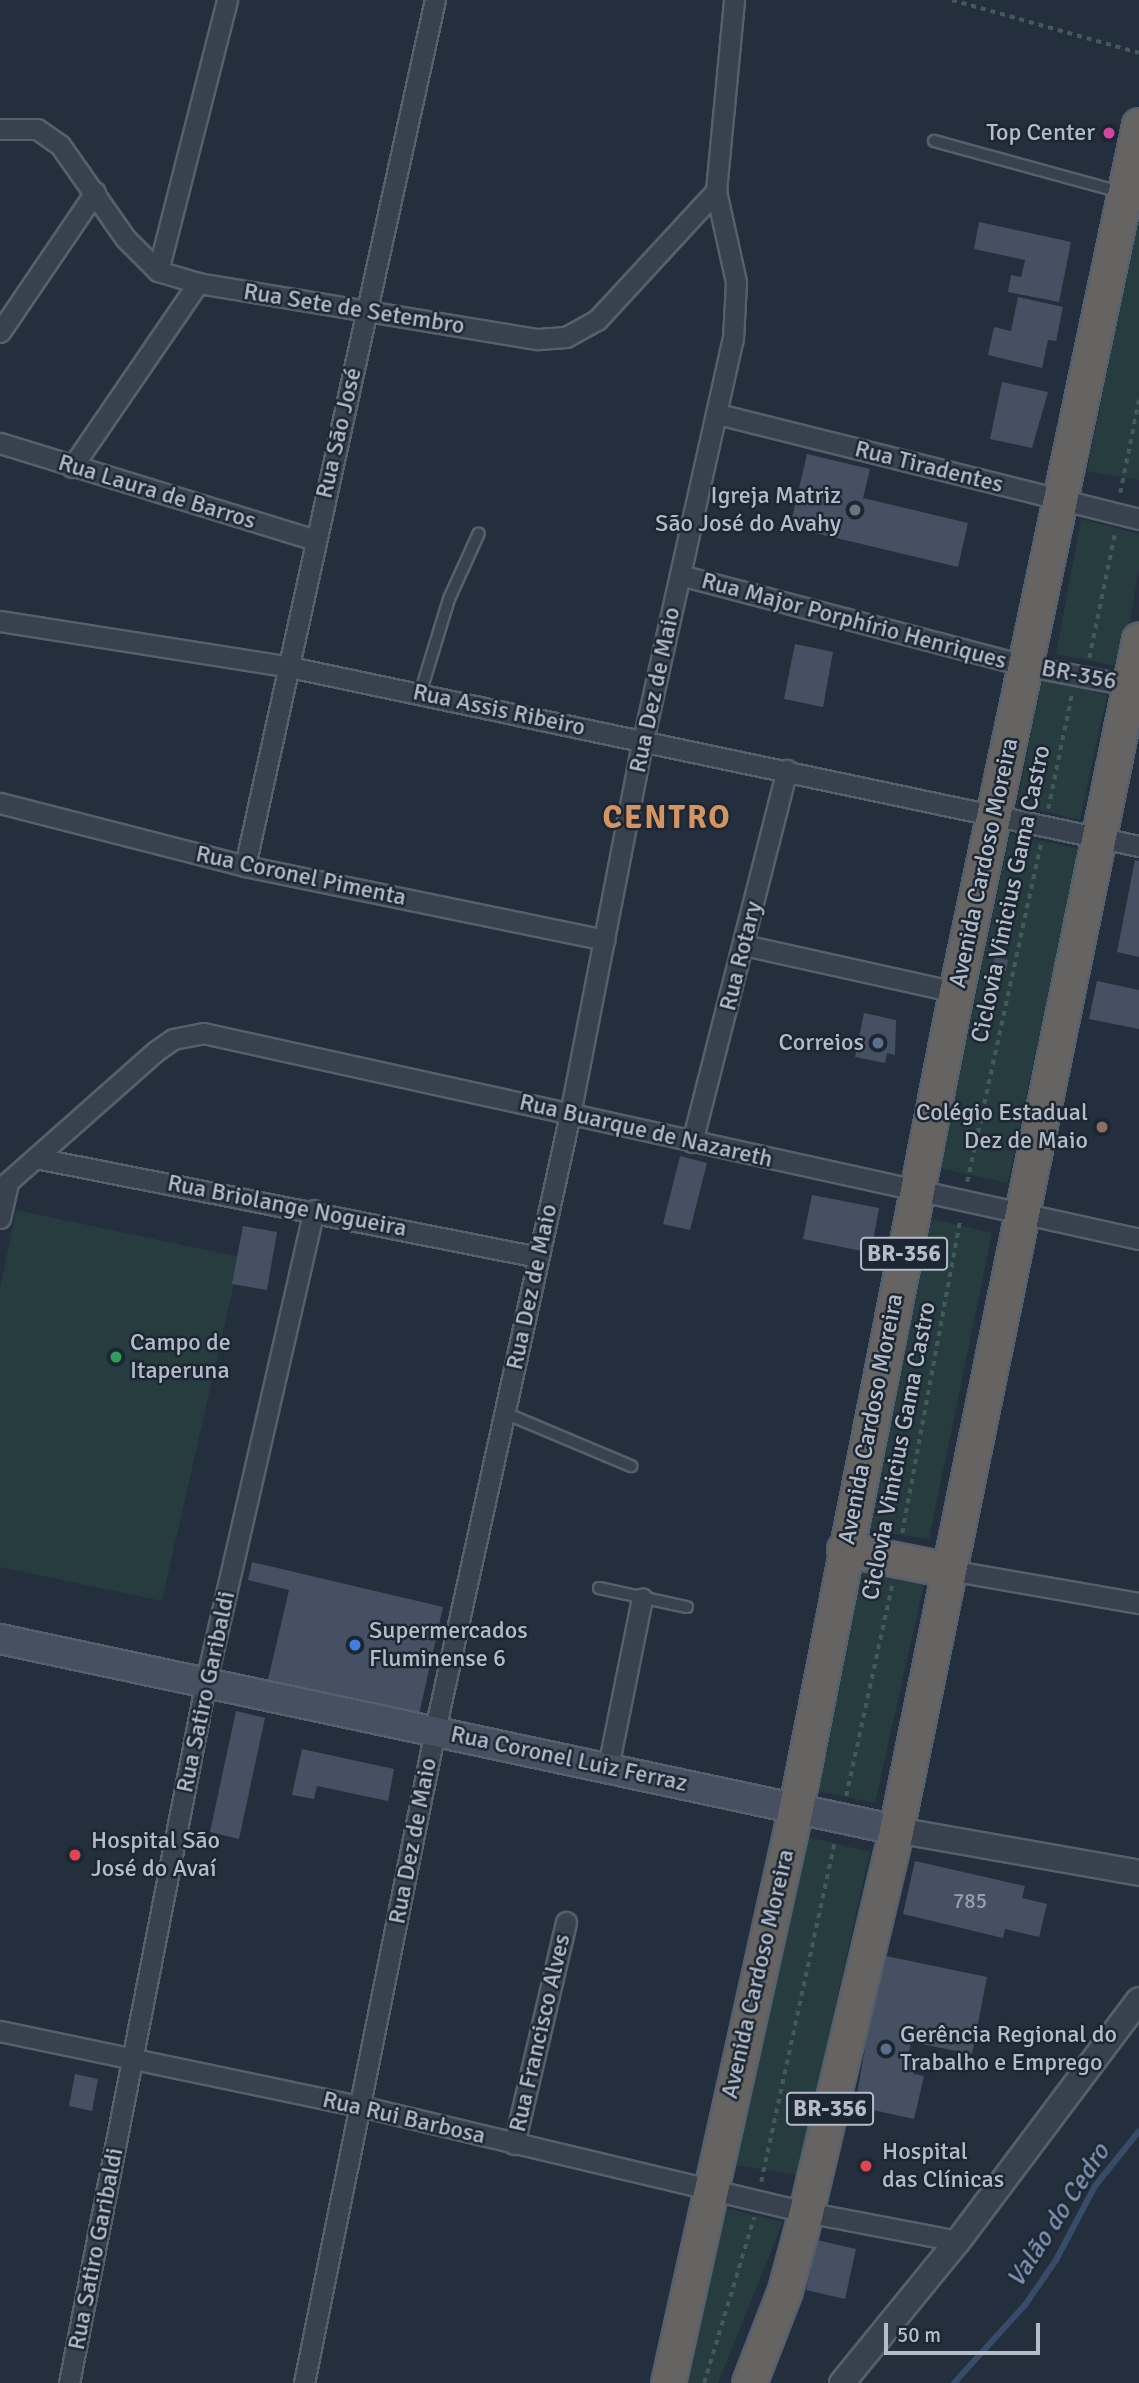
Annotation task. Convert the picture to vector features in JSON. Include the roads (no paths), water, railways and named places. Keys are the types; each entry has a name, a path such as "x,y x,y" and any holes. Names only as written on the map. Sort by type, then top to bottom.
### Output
{"highway":[{"name":"Avenida Cardoso Moreira","path":"668,2383 796,1807 844,1549 956,992 1028,666 1060,500 1124,193 1137,143"},
{"name":"BR-356","path":"749,2383 785,2290 806,2212 895,1830 1100,836 1135,686 1139,640"},
{"path":"844,1549 949,1570"}],"main road":[{"name":"Rua Coronel Luiz Ferraz","path":"0,1639 895,1830"}],"street":[{"path":"158,271 227,0"},
{"name":"Rua São José","path":"245,866 435,0"},
{"name":"Rua Dez de Maio","path":"304,2383 435,1730 570,1114 643,740 733,339 736,282 716,191 734,0"},
{"name":"Rua Sete de Setembro","path":"0,129 37,130 60,145 125,238 158,271 198,283 538,339 566,337 597,320 716,191"},
{"path":"0,332 94,192"},
{"path":"72,467 198,283"},
{"name":"Rua Tiradentes","path":"718,414 1139,519"},
{"name":"Rua Laura de Barros","path":"0,443 315,540"},
{"name":"Rua Major Porphírio Henriques","path":"680,575 1028,666"},
{"name":"Rua Assis Ribeiro","path":"0,621 290,667 1045,823 1139,846"},
{"name":"BR-356","path":"1028,666 1135,686"},
{"name":"Rua Rotary","path":"692,1142 787,770"},
{"name":"Rua Coronel Pimenta","path":"0,803 245,866 604,940"},
{"path":"744,945 956,992"},
{"name":"Rua Buarque de Nazareth","path":"4,1186 156,1051 173,1039 203,1033 917,1191 1022,1211 1139,1239"},
{"name":"Rua Briolange Nogueira","path":"36,1158 314,1210 538,1257"},
{"path":"0,1218 4,1186"},
{"name":"Rua Satiro Garibaldi","path":"69,2383 206,1681 314,1210"},
{"path":"949,1570 1139,1603"},
{"path":"608,1767 642,1598"},
{"name":"Rua Coronel Luiz Ferraz","path":"895,1830 1139,1873"},
{"name":"Rua Francisco Alves","path":"514,2144 566,1922"},
{"path":"842,2383 958,2241 1139,2000"},
{"name":"Rua Rui Barbosa","path":"0,2031 360,2106 806,2212 958,2241"}],"lane":[{"path":"934,141 1124,193"},
{"path":"420,694 449,599 479,533"},
{"path":"505,1413 631,1466"},
{"path":"599,1588 687,1607"}],"waterway":[{"name":"Valão do Cedro","path":"954,2383 1025,2305 1056,2260 1095,2186 1139,2131"}],"place":[{"name":"Top Center","path":"1109,133"},
{"name":"Igreja Matriz São José do Avahy","path":"855,510"},
{"name":"Correios","path":"878,1043"},
{"name":"Colégio Estadual Dez de Maio","path":"1102,1127"},
{"name":"Campo de Itaperuna","path":"116,1357"},
{"name":"Supermercados Fluminense 6","path":"355,1645"},
{"name":"Hospital São José do Avaí","path":"75,1855"},
{"name":"Gerência Regional do Trabalho e Emprego","path":"886,2049"},
{"name":"Hospital das Clínicas","path":"866,2166"}],"district":[{"name":"CENTRO","path":"667,818"}]}
